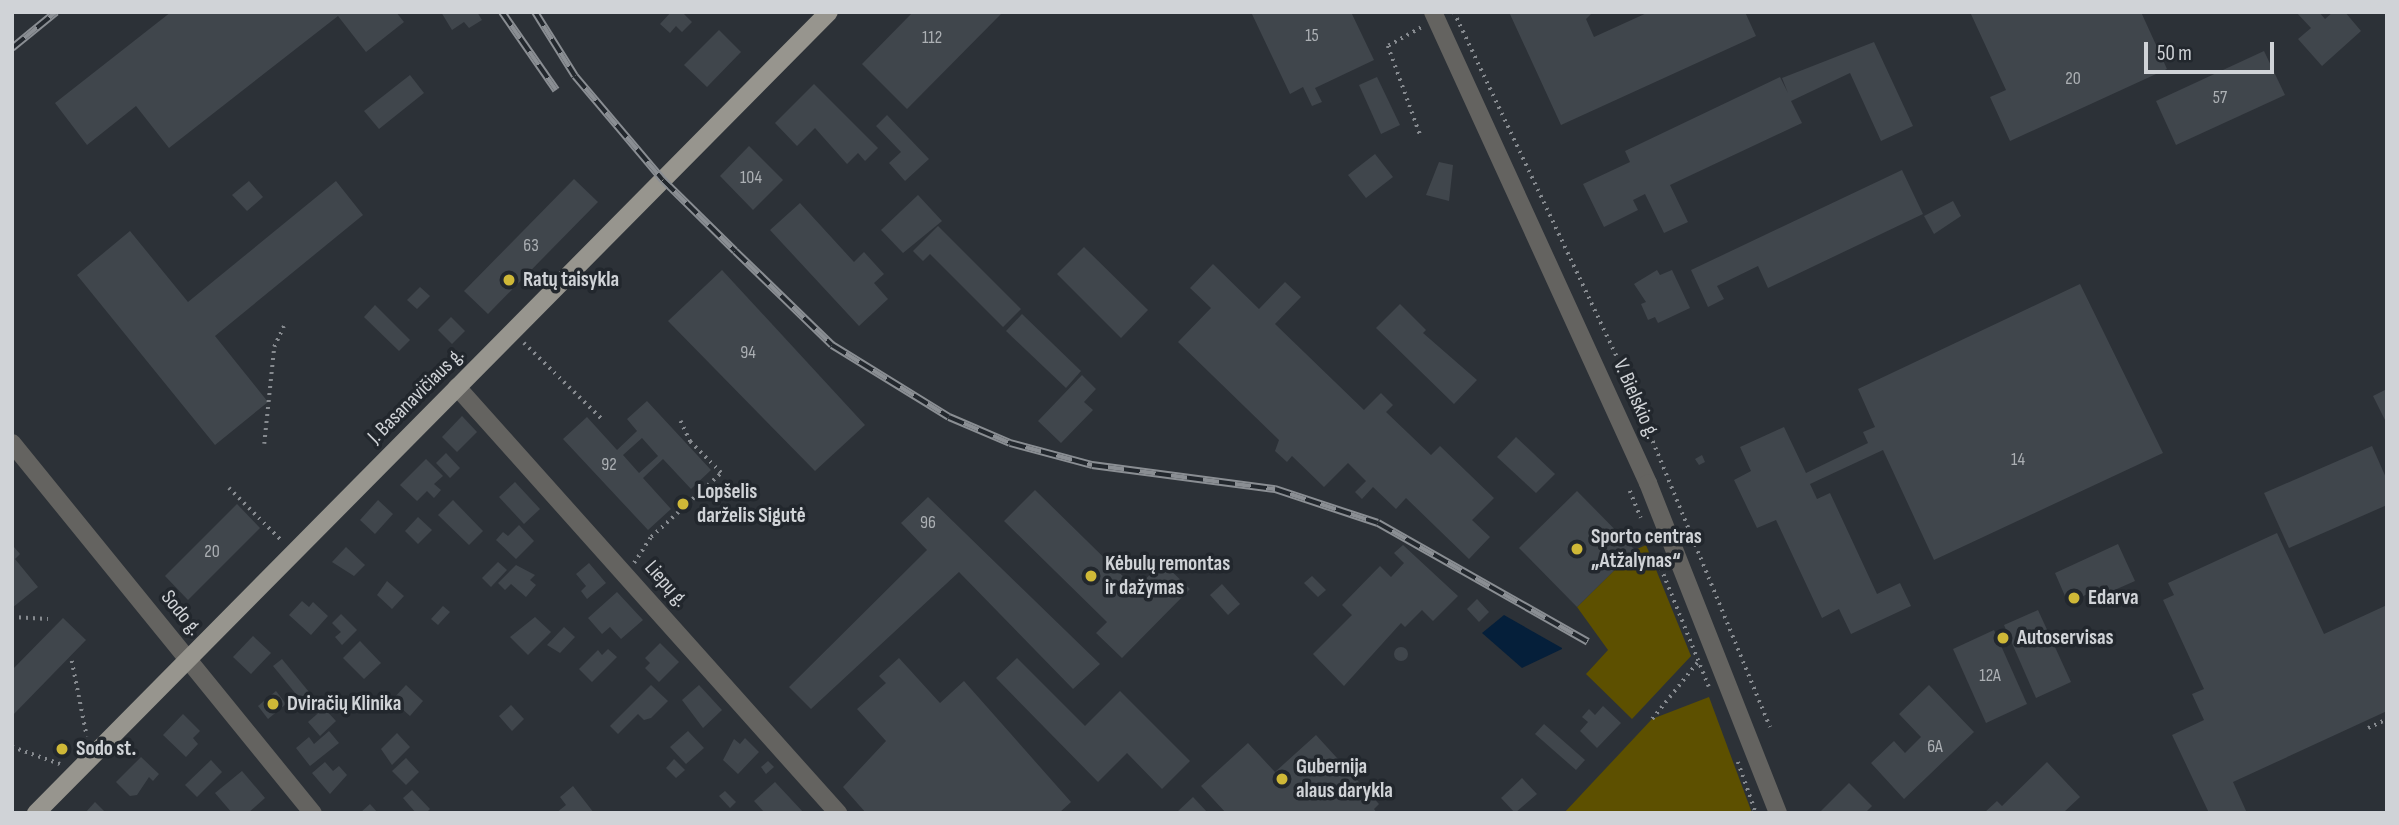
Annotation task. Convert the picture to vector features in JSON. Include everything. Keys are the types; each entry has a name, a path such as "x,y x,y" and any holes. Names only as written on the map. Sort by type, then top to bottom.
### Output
{"main road":[{"name":"J. Basanavičiaus g.","path":"36,813 829,12"}],"street":[{"name":"V. Bielskio g.","path":"1434,16 1586,342 1712,644 1778,813"},
{"name":"Liepų g.","path":"457,387 838,813"},
{"name":"Sodo g.","path":"12,443 313,813"}],"path":[{"path":"1454,12 1629,383 1770,727"},
{"path":"1421,137 1388,46 1434,16"},
{"path":"264,444 274,347 285,326"},
{"path":"512,332 603,420"},
{"path":"627,574 651,537 721,473 690,442 680,421"},
{"path":"229,488 293,552"},
{"path":"12,617 48,619"},
{"path":"1652,719 1712,644"},
{"path":"72,660 90,757"},
{"path":"2368,728 2387,719"},
{"path":"12,747 77,771"}],"shaded area":[{"path":"1646,545 1691,656 1632,719 1586,674 1608,650 1577,607 1635,550"},
{"path":"1709,697 1752,813 1564,813 1652,719"}],"water":[{"path":"1504,615 1562,649 1522,668 1482,633"}],"building":[{"path":"171,12 396,12 404,22 366,52 338,16 169,148 136,106 87,145 55,103"},
{"path":"441,12 477,12 482,20 469,28 464,22 452,30"},
{"path":"671,12 682,12 692,22 682,32 676,26 670,33 660,24"},
{"path":"913,12 1003,12 907,109 862,64"},
{"path":"1251,12 1351,12 1374,60 1315,88 1322,102 1312,106 1303,87 1290,94"},
{"path":"1509,12 1593,12 1586,19 1594,37 1649,12 1745,12 1756,36 1561,125"},
{"path":"1970,12 2141,12 2167,69 2010,141 1990,97 2006,90"},
{"path":"2296,12 2319,12 2325,19 2333,12 2345,12 2361,31 2322,66 2298,39 2311,28"},
{"path":"719,30 741,52 707,87 684,65"},
{"path":"1874,42 1913,126 1881,141 1850,73 1791,101 1802,123 1670,185 1688,222 1664,233 1645,194 1633,200 1638,210 1604,227 1583,184 1630,162 1625,151 1780,77 1788,93 1782,78"},
{"path":"2264,51 2285,95 2176,145 2156,101"},
{"path":"410,75 424,93 379,129 364,111"},
{"path":"1377,77 1400,125 1381,134 1359,85"},
{"path":"814,84 878,148 865,161 858,153 847,164 815,128 797,146 775,123"},
{"path":"887,115 929,159 905,181 889,163 901,152 876,126"},
{"path":"749,146 783,180 753,210 720,176"},
{"path":"1375,154 1393,177 1366,198 1348,175"},
{"path":"1439,162 1453,165 1449,201 1426,195"},
{"path":"1902,170 1923,214 1768,288 1758,266 1717,286 1724,299 1708,307 1691,270"},
{"path":"574,179 598,202 488,314 464,291"},
{"path":"249,181 263,197 247,211 232,195"},
{"path":"336,181 363,215 215,336 268,402 215,445 77,275 130,231 188,302"},
{"path":"918,195 942,221 903,253 881,230"},
{"path":"1953,201 1961,216 1934,234 1924,216"},
{"path":"800,203 854,262 864,252 884,274 874,283 888,299 859,326 770,230"},
{"path":"938,226 1021,309 1003,327 930,254 923,261 913,251"},
{"path":"1084,247 1148,310 1121,338 1057,274"},
{"path":"1213,264 1259,309 1285,282 1301,297 1275,324 1364,410 1381,393 1393,405 1386,412 1431,455 1440,446 1494,498 1472,520 1490,537 1469,559 1406,498 1396,509 1373,487 1362,499 1355,492 1366,481 1348,463 1324,487 1292,456 1287,462 1275,451 1279,440 1178,342 1211,308 1190,288"},
{"path":"722,270 865,425 815,471 668,321"},
{"path":"1657,270 1660,275 1672,270 1690,308 1658,323 1655,317 1648,320 1641,304 1646,302 1634,284"},
{"path":"2080,284 2163,453 1934,560 1883,450 1810,484 1817,499 1830,493 1877,594 1900,583 1911,606 1851,634 1839,609 1822,618 1776,520 1757,528 1734,480 1751,471 1740,447 1784,427 1806,473 1868,443 1863,432 1875,427 1858,389"},
{"path":"420,287 430,296 417,309 407,300"},
{"path":"1400,304 1426,330 1423,333 1477,380 1454,404 1376,328"},
{"path":"375,305 410,340 399,351 364,317"},
{"path":"1022,314 1081,371 1066,388 1006,331"},
{"path":"451,317 465,331 452,344 438,330"},
{"path":"1082,375 1096,389 1084,402 1093,410 1061,443 1038,421"},
{"path":"2387,389 2387,424 2373,396"},
{"path":"647,401 711,470 691,489 663,459 643,478 671,509 648,530 563,439 587,417 617,450 637,431 627,419","holes":["642,438 658,456 639,473 623,455"]},
{"path":"462,416 477,432 457,452 442,437"},
{"path":"1516,437 1555,474 1536,493 1497,457"},
{"path":"2372,446 2387,480 2387,505 2289,548 2264,493"},
{"path":"446,453 460,468 450,478 436,463"},
{"path":"1702,455 1705,462 1699,465 1695,459"},
{"path":"426,459 443,476 434,484 441,490 434,498 427,491 417,501 400,485"},
{"path":"515,482 540,509 524,524 499,497"},
{"name":"Kėbulų remontas ir dažymas","path":"1035,490 1136,589 1162,562 1190,589 1122,658 1096,633 1107,622 1004,521"},
{"name":"Sporto centras „Atžalynas“","path":"1577,491 1635,550 1577,607 1519,548"},
{"path":"928,497 1100,664 1073,689 959,572 811,709 789,687 927,550 901,523"},
{"path":"378,500 393,514 375,534 360,520"},
{"path":"453,500 483,531 469,545 438,515"},
{"path":"237,504 260,528 188,600 165,576"},
{"path":"418,517 432,530 418,544 405,531"},
{"path":"519,525 534,541 516,559 496,540 503,532 508,536"},
{"path":"2277,533 2324,634 2387,605 2387,711 2233,782 2247,813 2209,813 2172,735 2204,720 2192,694 2204,689 2163,600 2174,595 2168,583"},
{"path":"2118,544 2135,581 2110,592 2107,585 2068,603 2055,573"},
{"path":"1403,545 1458,596 1433,621 1422,610 1405,627 1401,623 1344,686 1313,654 1352,615 1342,605 1380,566 1391,577 1404,563 1394,553"},
{"path":"14,547 20,554 15,559 38,587 12,608"},
{"path":"346,547 365,565 354,576 332,562"},
{"path":"498,562 507,570 491,587 482,578"},
{"path":"589,563 606,583 587,599 581,591 586,586 576,574"},
{"path":"516,565 535,575 530,580 536,585 526,597 511,584 505,590 498,583"},
{"path":"1312,576 1326,590 1318,597 1304,583"},
{"path":"387,581 404,596 392,609 377,595"},
{"path":"1222,584 1240,604 1228,615 1210,595"},
{"path":"617,592 643,620 621,639 610,627 602,634 588,618"},
{"path":"1477,599 1489,612 1479,622 1467,609"},
{"path":"302,601 309,607 313,602 328,616 311,635 289,615"},
{"path":"443,606 450,612 438,625 431,619"},
{"path":"2038,610 2071,682 2036,698 2004,625"},
{"path":"341,614 357,630 342,645 335,637 341,632 332,623"},
{"path":"535,617 551,632 528,655 510,637"},
{"path":"63,618 86,640 12,716 12,670"},
{"path":"564,627 575,637 560,653 547,645"},
{"path":"1994,630 2027,704 1986,723 1953,649"},
{"path":"253,636 271,653 251,674 233,657"},
{"path":"360,641 381,663 364,679 343,658"},
{"path":"660,643 679,662 659,682 645,668 650,663 645,658"},
{"path":"1401,647 1406,649 1406,659 1401,661 1396,659 1394,654 1396,649"},
{"path":"608,649 617,657 592,682 579,669 598,650 602,655"},
{"path":"899,658 940,703 964,681 1071,802 1059,813 866,813 843,787 886,741 857,709 886,683 879,676"},
{"path":"1017,658 1085,726 1120,691 1190,761 1162,789 1127,753 1098,782 996,678"},
{"path":"282,659 309,692 300,699 273,666"},
{"path":"406,685 423,701 410,716 392,700"},
{"path":"651,685 668,701 651,718 644,720 638,714 618,734 610,726"},
{"path":"699,685 722,710 703,728 682,700"},
{"path":"1929,685 1974,732 1904,799 1871,763 1894,741 1905,753 1921,737 1899,714"},
{"path":"276,691 286,704 268,719 258,706"},
{"path":"511,705 524,719 512,731 499,716"},
{"path":"1603,706 1621,723 1597,748 1580,731 1588,722 1582,717 1589,709 1595,715"},
{"path":"324,708 336,721 320,736 308,722"},
{"path":"183,714 200,731 193,738 198,744 186,757 163,735"},
{"path":"1544,724 1585,760 1576,770 1535,734"},
{"path":"329,731 339,743 310,766 296,748 309,737 314,744"},
{"path":"688,731 704,748 686,764 670,747"},
{"path":"397,733 410,747 392,765 381,749"},
{"name":"Gubernija alaus darykla","path":"1316,735 1379,804 1374,809 1377,813 1226,813 1201,786 1248,743 1275,772"},
{"path":"745,738 759,752 738,774 723,760 734,739 740,744"},
{"path":"141,757 159,774 153,781 149,777 137,795 130,796 116,782"},
{"path":"406,758 419,772 406,785 392,771"},
{"path":"674,759 685,770 676,778 666,768"},
{"path":"211,760 222,772 197,797 185,785"},
{"path":"768,761 774,767 766,774 761,767"},
{"path":"325,762 333,771 339,766 347,775 330,794 312,773"},
{"path":"2047,762 2080,797 2063,813 1984,813 1997,801 2002,806"},
{"path":"242,771 265,798 248,813 232,813 215,793"},
{"path":"1522,778 1537,794 1515,813 1501,798"},
{"path":"775,782 804,813 765,813 754,801"},
{"path":"1849,783 1872,806 1865,813 1819,813"},
{"path":"573,786 594,813 556,813 566,805 560,797"},
{"path":"412,790 430,809 426,813 416,813 403,798"},
{"path":"725,791 736,802 730,808 719,796"},
{"path":"1193,797 1208,813 1176,813"},
{"path":"95,802 106,813 85,813"},
{"path":"370,804 378,813 360,813"}],"railway":[{"path":"12,48 56,12"},
{"path":"502,12 556,90"},
{"path":"535,12 575,76 663,180 735,251 832,345 949,417 1010,443 1092,465 1275,489 1378,523 1588,642"}],"place":[{"name":"Ratų taisykla","path":"509,280"},
{"name":"Lopšelis darželis Sigutė","path":"683,504"},
{"name":"Sporto centras „Atžalynas“","path":"1577,549"},
{"name":"Kėbulų remontas ir dažymas","path":"1091,576"},
{"name":"Edarva","path":"2074,598"},
{"name":"Autoservisas","path":"2003,638"},
{"name":"Dviračių Klinika","path":"273,704"},
{"name":"Sodo st.","path":"62,749"},
{"name":"Gubernija alaus darykla","path":"1282,779"}]}
